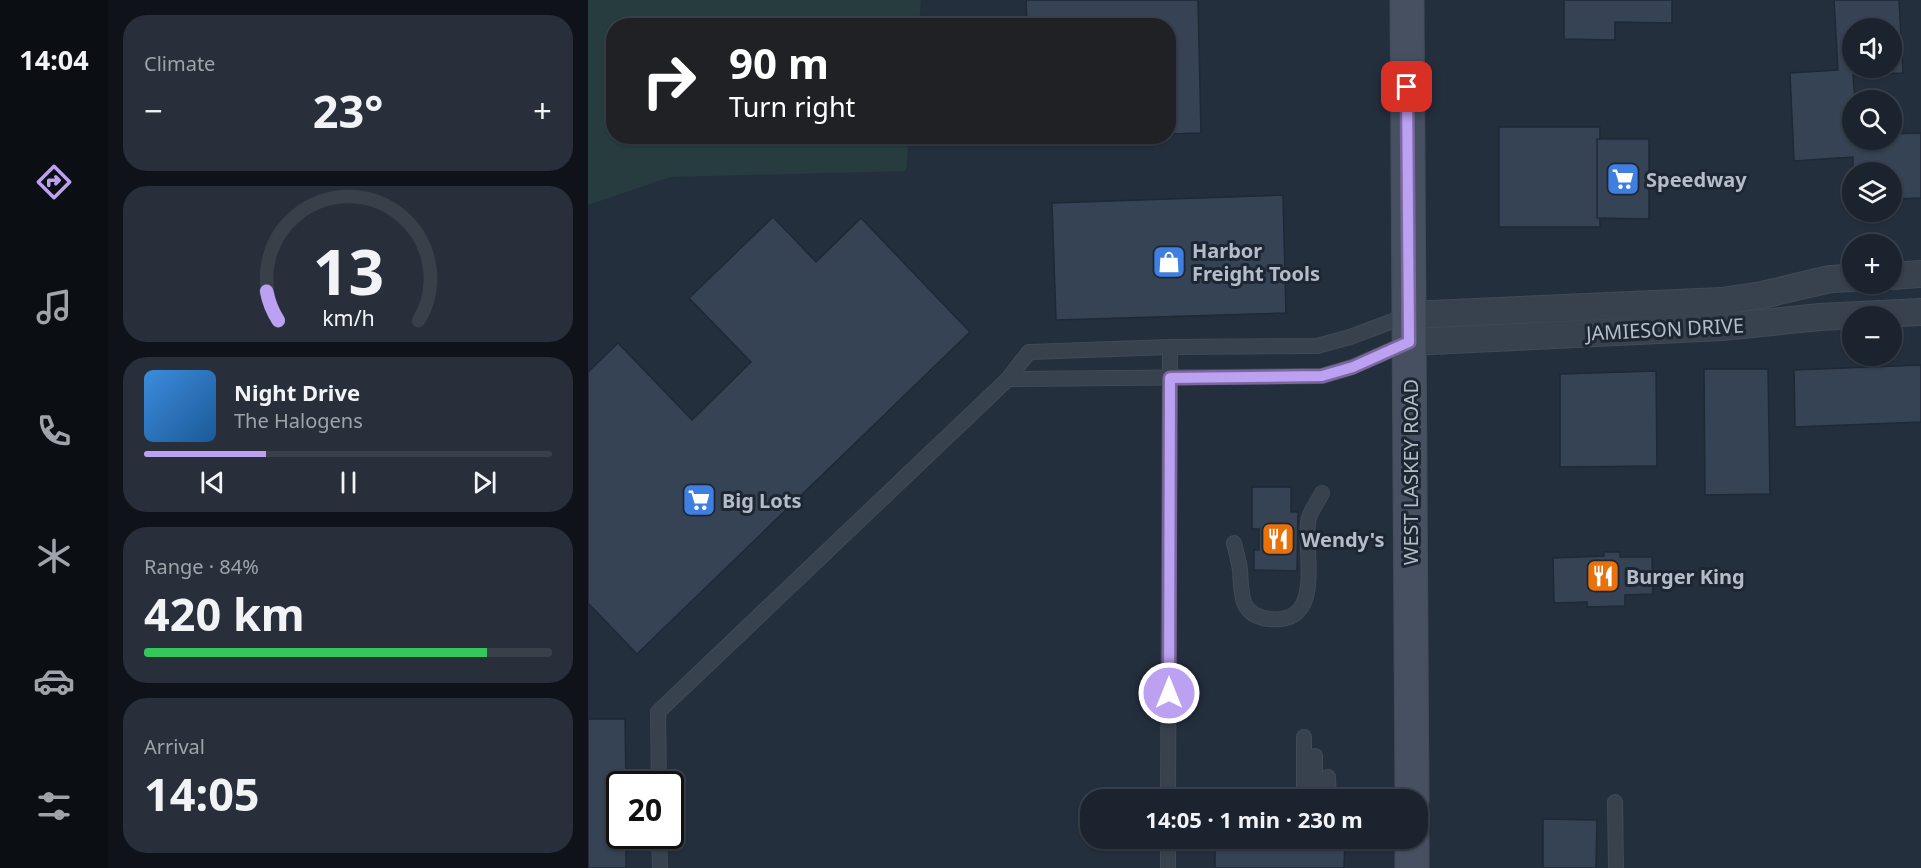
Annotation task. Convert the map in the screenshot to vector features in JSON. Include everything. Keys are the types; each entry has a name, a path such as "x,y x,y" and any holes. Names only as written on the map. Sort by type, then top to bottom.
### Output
{"main road":[{"name":"WEST LASKEY ROAD","path":"1407,0 1412,789"},
{"path":"1412,849 1412,868"}],"street":[{"path":"1902,275 1921,274"},
{"name":"JAMIESON DRIVE","path":"1409,328 1722,301 1842,278"},
{"name":"JAMIESON DRIVE","path":"1409,328 1722,327 1820,317 1921,312"}],"lane":[{"path":"659,771 658,712 1008,379 1029,352 1170,347 1317,346 1350,337 1409,328"},
{"path":"1008,379 1322,376 1353,367 1409,328"},
{"path":"1168,789 1170,347"},
{"path":"1234,543 1240,571 1240,592 1250,611 1269,619 1283,619 1294,615 1305,603 1308,578 1308,520 1322,493"},
{"path":"1304,737 1304,789"},
{"path":"1315,756 1315,789"},
{"path":"1328,777 1329,789"},
{"path":"1615,802 1616,868"},
{"path":"659,849 660,868"},
{"path":"1168,849 1168,868"}],"green space":[{"path":"588,0 921,0 920,18 606,18 606,144 908,144 906,171 670,177 588,205"}],"building":[{"path":"1026,0 1198,0 1201,133 1176,134 1176,18 1027,18"},
{"path":"1564,0 1672,0 1672,23 1615,22 1615,40 1564,39"},
{"path":"1834,0 1899,0 1900,18 1842,18 1842,78 1853,78 1854,90 1842,90 1842,150 1902,150 1902,134 1921,133 1921,198 1902,199 1902,162 1853,162 1853,157 1794,161 1790,73 1838,70"},
{"name":"Speedway","path":"1499,127 1600,127 1600,227 1499,227"},
{"name":"Speedway","path":"1597,139 1649,139 1649,219 1597,218"},
{"name":"Harbor Freight Tools","path":"1283,195 1286,313 1056,320 1052,203"},
{"path":"773,217 816,262 861,218 970,332 637,654 588,603 588,372 618,343 692,420 751,362 689,298"},
{"path":"1921,365 1921,422 1795,427 1794,370"},
{"path":"1704,369 1768,369 1770,494 1705,495"},
{"path":"1656,371 1657,466 1560,467 1560,374"},
{"name":"Wendy's","path":"1252,487 1291,487 1291,512 1298,512 1297,571 1254,570 1254,550 1259,550 1259,529 1252,529"},
{"name":"Burger King","path":"1604,552 1620,552 1620,557 1652,557 1653,594 1625,595 1625,606 1587,607 1587,602 1554,603 1553,558 1604,556"},
{"path":"588,719 625,719 626,771 606,771 606,849 626,849 626,868 588,868"},
{"path":"1543,819 1597,820 1596,868 1543,868"},
{"path":"1215,849 1345,849 1344,868 1215,868"}],"place":[{"name":"Speedway","path":"1623,179"},
{"name":"Harbor Freight Tools","path":"1169,262"},
{"name":"Big Lots","path":"699,500"},
{"name":"Wendy's","path":"1278,539"},
{"name":"Burger King","path":"1603,576"}],"route":[{"path":"1169,693 1170,378 1322,376 1353,367 1409,342 1407,87"}]}
